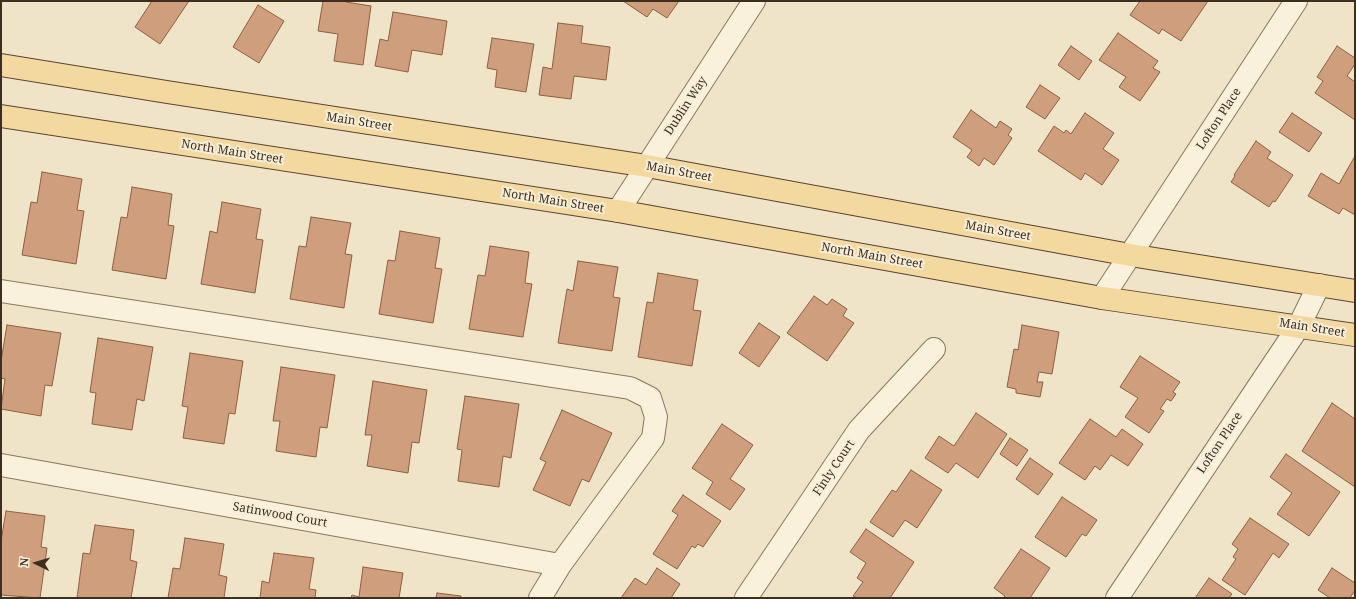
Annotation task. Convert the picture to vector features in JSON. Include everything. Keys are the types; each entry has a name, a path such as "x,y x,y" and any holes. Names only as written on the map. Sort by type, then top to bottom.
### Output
{"main road":[{"name":"Main Street","path":"1,65 647,166 1130,255 1355,291"},
{"name":"North Main Street","path":"1,116 618,212 1102,298"},
{"name":"Main Street","path":"1102,298 1355,335"}],"street":[{"name":"Dublin Way","path":"618,212 754,1"},
{"name":"Lofton Place","path":"1102,298 1296,1"},
{"name":"Lofton Place","path":"1117,598 1299,326 1319,285"},
{"path":"1,291 630,388 650,398 656,417 653,438 560,565 540,598"},
{"name":"Finly Court","path":"746,598 860,430 934,348"},
{"name":"Satinwood Court","path":"1,465 560,565"}],"building":[{"path":"152,1 189,1 160,44 135,27"},
{"path":"323,1 346,1 371,6 363,65 334,61 338,34 318,31"},
{"path":"623,1 679,1 667,18 653,9 647,17"},
{"path":"1140,1 1208,1 1181,41 1162,29 1159,34 1130,15"},
{"path":"258,5 284,21 259,63 233,47"},
{"path":"393,12 447,21 442,55 412,50 408,72 375,66 380,39 388,41"},
{"path":"558,23 583,26 581,43 610,47 606,80 574,76 571,99 539,95 543,67 552,69"},
{"path":"1118,33 1158,61 1153,68 1160,72 1140,101 1119,87 1126,77 1099,60"},
{"path":"492,38 534,44 526,92 495,87 497,70 487,68"},
{"path":"1071,46 1092,61 1079,80 1058,65"},
{"path":"1337,46 1355,58 1355,64 1347,76 1355,82 1355,120 1315,93 1323,81 1317,77"},
{"path":"1040,85 1060,98 1045,119 1026,107"},
{"path":"971,110 996,128 1000,121 1012,129 1008,135 1012,138 994,165 984,158 979,166 967,157 972,150 953,137"},
{"path":"1085,113 1114,133 1103,149 1119,160 1102,185 1085,173 1081,180 1038,151 1054,126 1064,133 1066,130 1071,134"},
{"path":"1292,113 1322,133 1309,152 1279,132"},
{"path":"1256,141 1271,152 1267,158 1293,175 1275,202 1273,201 1269,207 1231,182"},
{"path":"1355,156 1355,215 1343,208 1339,214 1308,196 1321,173 1339,184"},
{"path":"42,172 82,179 77,210 84,211 76,264 22,255 31,202 37,203"},
{"path":"132,187 172,194 168,225 174,226 166,279 112,270 121,217 127,218"},
{"path":"222,202 261,209 256,239 263,240 255,293 201,284 210,231 217,233"},
{"path":"311,217 351,223 345,254 352,255 344,308 290,299 299,246 306,247"},
{"path":"400,231 440,238 435,268 442,269 433,323 379,314 388,260 395,261"},
{"path":"490,246 529,252 525,283 532,284 523,337 469,329 478,275 485,276"},
{"path":"578,261 618,267 613,297 620,298 612,351 558,343 567,289 573,291"},
{"path":"658,273 698,280 693,310 701,311 692,366 638,357 647,302 653,303"},
{"path":"814,296 827,305 832,299 847,309 843,316 854,323 827,361 787,333"},
{"path":"759,323 780,337 759,367 739,353"},
{"path":"7,325 61,333 52,386 45,385 41,416 1,409 5,379 1,378 1,361"},
{"path":"1022,325 1059,332 1052,374 1039,372 1037,382 1043,382 1040,397 1016,393 1016,389 1007,387 1014,349 1018,350"},
{"path":"98,338 153,347 144,401 137,399 132,430 92,424 96,393 90,392"},
{"path":"190,353 243,361 235,414 229,413 224,444 183,438 188,407 182,406"},
{"path":"1140,356 1180,382 1173,392 1176,394 1171,401 1167,399 1160,409 1164,411 1149,433 1125,417 1138,398 1120,387"},
{"path":"281,367 335,375 327,428 320,427 316,457 276,451 280,421 273,421"},
{"path":"373,381 427,390 419,443 412,442 408,473 367,466 372,435 365,435"},
{"path":"465,396 519,404 511,458 503,456 499,487 458,481 462,450 457,449"},
{"path":"1332,403 1355,419 1355,487 1302,451"},
{"path":"562,410 612,433 589,482 582,479 570,506 533,490 546,462 540,459"},
{"path":"976,413 1007,434 978,478 956,463 948,473 925,458 939,436 954,446"},
{"path":"1090,419 1116,437 1122,429 1143,444 1128,466 1111,455 1100,470 1095,466 1085,480 1059,463"},
{"path":"722,424 753,445 730,479 745,489 730,510 706,494 713,482 692,468"},
{"path":"1010,438 1028,450 1017,466 1000,454"},
{"path":"1286,454 1340,492 1309,536 1277,514 1292,493 1270,477"},
{"path":"1030,458 1053,474 1038,495 1016,479"},
{"path":"911,470 942,490 917,528 905,520 893,537 870,522 892,490 896,492"},
{"path":"683,495 721,521 703,547 698,544 695,548 692,546 677,569 653,554 678,515 672,511"},
{"path":"1062,497 1097,520 1086,536 1082,534 1066,557 1035,537"},
{"path":"6,511 45,516 41,547 47,548 40,598 1,595 1,541"},
{"path":"1250,518 1289,544 1279,558 1273,553 1245,595 1222,580 1236,559 1233,557 1238,549 1232,544"},
{"path":"95,525 134,530 130,560 137,562 131,598 77,598 83,553 90,554"},
{"path":"866,529 914,562 890,598 857,598 853,596 863,582 857,578 866,563 850,552"},
{"path":"185,538 224,544 219,575 227,577 224,598 168,598 173,568 180,569"},
{"path":"1021,549 1050,568 1030,598 1004,598 1005,596 994,588"},
{"path":"274,553 314,558 309,589 316,590 315,598 260,598 262,581 269,583"},
{"path":"363,567 403,573 399,598 351,598 352,595 359,597"},
{"path":"657,568 680,584 671,598 621,598 635,578 646,585"},
{"path":"1332,568 1355,583 1355,590 1350,598 1330,598 1318,590"},
{"path":"1209,578 1232,594 1229,598 1195,598"},
{"path":"437,593 461,596 461,598 436,598"}]}
